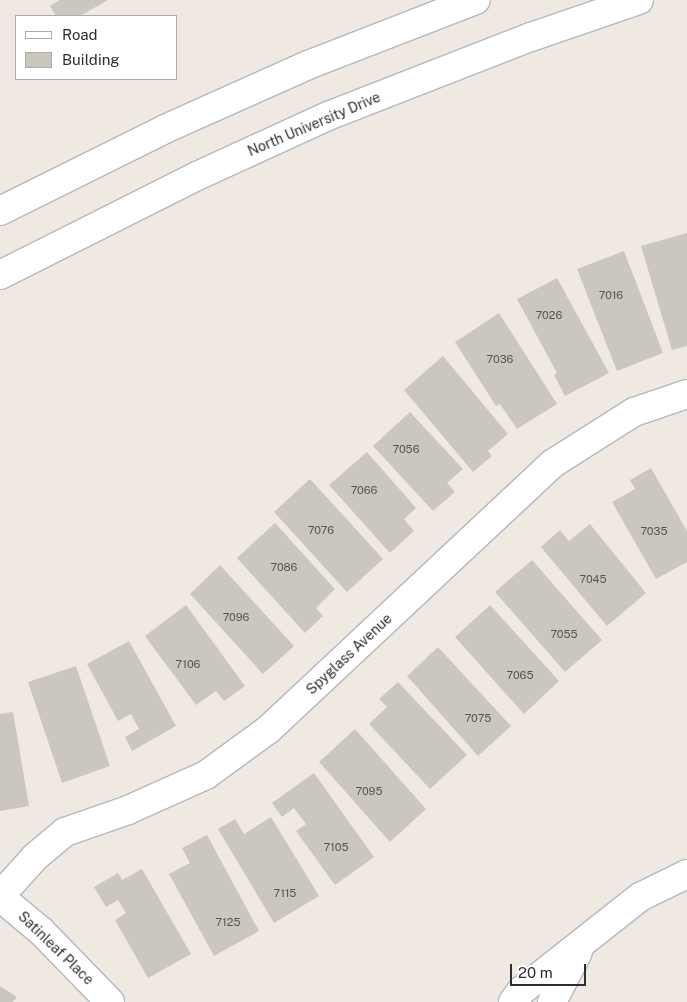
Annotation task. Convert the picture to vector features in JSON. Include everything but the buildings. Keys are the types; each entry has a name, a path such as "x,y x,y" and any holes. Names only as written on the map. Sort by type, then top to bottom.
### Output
{"street":[{"path":"0,211 165,129 308,65 476,0"},
{"name":"North University Drive","path":"0,275 197,176 328,116 531,37 639,0"},
{"name":"Spyglass Avenue","path":"0,896 35,857 66,832 128,810 206,775 269,729 552,464 634,412 687,394"},
{"path":"513,1002 521,991 583,944 640,897 687,874"},
{"name":"Satinleaf Place","path":"0,896 41,931 110,1002"},
{"path":"552,1002 583,944"}]}
